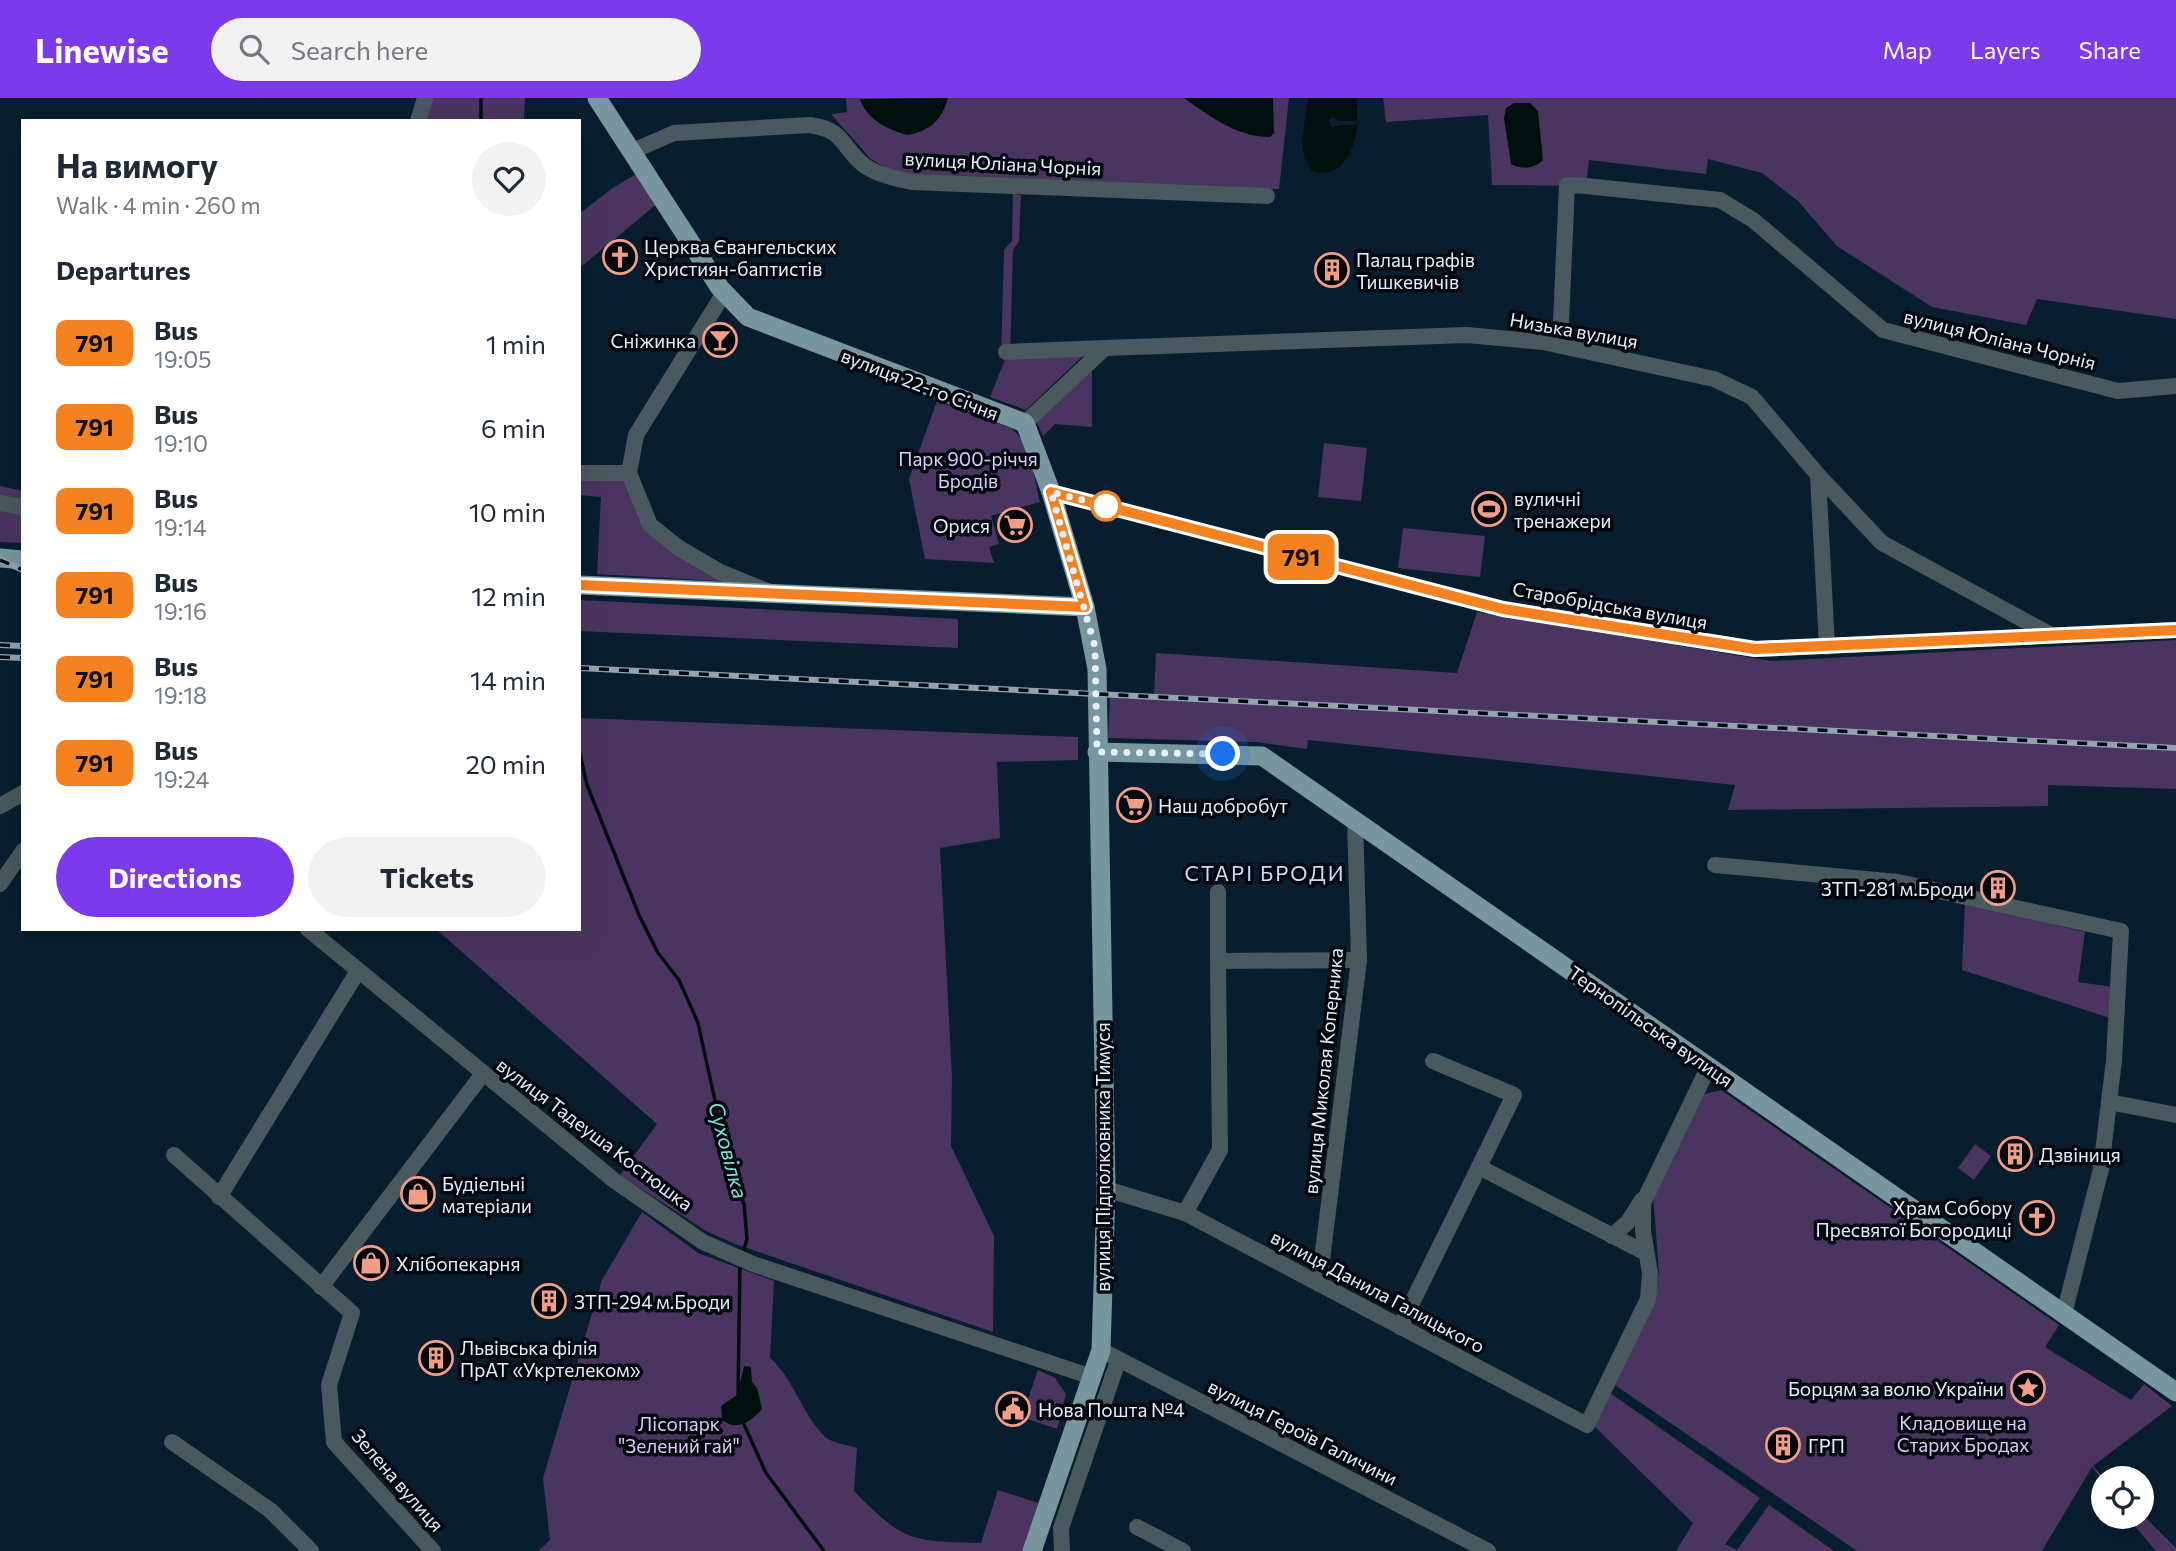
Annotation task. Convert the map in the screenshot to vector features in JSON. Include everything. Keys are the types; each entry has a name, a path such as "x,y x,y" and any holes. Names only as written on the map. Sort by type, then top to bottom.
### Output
{"main road":[{"name":"вулиця 22-го Січня","path":"597,98 724,293 748,317 1025,423 1051,492 1085,607 1097,662 1097,752"},
{"path":"0,558 21,559"},
{"path":"581,585 1085,607"},
{"name":"Тернопільська вулиця","path":"1097,752 1262,756 2176,1392"},
{"name":"вулиця Підполковника Тимуся","path":"1032,1551 1101,1350 1106,1189 1097,752"}],"street":[{"path":"419,119 425,98"},
{"name":"вулиця Юліана Чорнія","path":"633,151 674,133 810,125 829,127 865,165 888,177 912,182 1267,196"},
{"name":"вулиця Юліана Чорнія","path":"1560,346 1567,185 1720,200 1753,220 1883,330 2118,391 2176,386"},
{"path":"724,293 636,435 629,473 650,525 679,548 720,572 772,593"},
{"name":"Низька вулиця","path":"1006,352 1467,335 1560,346 1714,379 1752,397 1818,475 1882,543 2051,635"},
{"path":"1025,423 1105,348"},
{"path":"581,473 629,473"},
{"path":"1818,475 1827,647"},
{"name":"Старобрідська вулиця","path":"1051,492 1503,609 1755,649 2176,630"},
{"path":"0,503 21,507"},
{"path":"0,806 21,794"},
{"name":"вулиця Миколая Коперника","path":"1319,1284 1359,960 1355,819"},
{"path":"0,884 21,854"},
{"path":"1715,865 1898,882 2121,931 2109,1102 2101,1169 2064,1314"},
{"path":"1185,1213 1220,1150 1218,891"},
{"name":"вулиця Тадеуша Костюшка","path":"310,931 615,1181 703,1242 754,1264 1092,1377"},
{"path":"1218,961 1359,960"},
{"path":"219,1197 358,971"},
{"path":"1401,1327 1514,1095 1433,1061"},
{"path":"1612,1236 1628,1222 1648,1191 1709,1066"},
{"path":"321,1287 482,1074"},
{"path":"2109,1102 2176,1115"},
{"name":"Зелена вулиця","path":"174,1155 352,1313 329,1385 334,1442 432,1551"},
{"path":"1479,1167 1646,1253"},
{"name":"вулиця Данила Галицького","path":"1106,1189 1185,1213 1587,1425 1645,1310 1650,1286 1646,1253"},
{"path":"1646,1253 1642,1215 1648,1191"},
{"name":"вулиця Героїв Галичини","path":"1101,1350 1488,1551"},
{"path":"1062,1551 1061,1528 1118,1361"},
{"path":"172,1442 270,1510 311,1551"},
{"path":"1137,1527 1183,1551"}],"green space":[{"path":"425,98 525,98 524,119 419,119"},
{"path":"846,98 1289,98 1279,189 913,175 891,171 871,159 831,114 847,112"},
{"path":"1383,98 2176,98 2176,319 2037,299 2026,325 1932,307 1837,246 1798,201 1762,173 1708,159 1706,174 1589,160 1586,186 1492,185 1488,115 1386,122"},
{"path":"645,169 664,198 582,266 581,212 614,187"},
{"path":"1013,194 1021,195 1019,241 1013,250 1010,356 1087,352 1026,410 990,397 1006,357 1001,357 1004,250 1012,241"},
{"path":"1092,368 1092,427 1055,424 1043,436 1036,421"},
{"name":"Парк 900-річчя Бродів","path":"937,401 1010,428 1023,442 1027,451 1040,502 991,516 999,544 989,547 994,563 925,559 909,479"},
{"path":"1324,443 1367,448 1361,501 1318,497"},
{"path":"581,473 627,474 647,526 736,582 597,574 601,497 581,495"},
{"path":"0,486 21,491 21,543 0,542"},
{"name":"вуличні тренажери","path":"1476,498 1504,501 1502,520 1474,517"},
{"path":"1403,528 1485,536 1480,577 1398,568"},
{"path":"581,600 958,619 958,648 581,631"},
{"path":"1477,612 1771,661 2176,640 2176,789 2048,785 2048,806 1728,810 1735,785 1308,740 1307,749 1256,742 1108,738 1110,695 1154,696 1156,653 1457,673"},
{"path":"581,718 1078,737 1078,760 997,762 1000,838 940,848 952,1077 951,1146 994,1236 993,1332 738,1245 706,1231 620,1175 657,1124 438,931 581,931"},
{"path":"1965,903 2085,932 2078,982 2113,987 2110,1018 1962,970"},
{"name":"Кладовище на Старих Бродах","path":"1721,1090 2059,1325 2045,1347 2131,1400 2144,1384 2172,1406 2091,1466 2042,1551 1857,1551 1615,1385 1650,1309 1659,1273 1653,1194 1705,1094"},
{"path":"1975,1144 1991,1156 1974,1180 1958,1168"},
{"name":"Лісопарк \"Зелений гай\"","path":"642,1212 698,1253 774,1281 770,1358 825,1437 857,1448 854,1491 871,1508 898,1530 910,1536 939,1541 981,1543 998,1490 1038,1503 1023,1551 538,1551 550,1540 543,1478 602,1280"},
{"path":"1038,1370 1055,1378 1066,1394 1057,1429 1022,1417"},
{"path":"1610,1393 1760,1498 1725,1544 1737,1550 1769,1505 1834,1551 1676,1551 1693,1523 1592,1424"},
{"path":"2154,1526 2176,1548 2176,1551 2156,1551 2137,1529 2154,1529"}],"shaded area":[{"path":"948,98 934,123 922,131 907,135 872,118 860,99"},
{"path":"1184,98 1273,98 1274,133 1270,137 1235,130"},
{"path":"1308,98 1357,98 1357,121 1339,121 1333,117 1328,120 1332,128 1339,125 1358,125 1350,153 1339,167 1332,171 1312,171 1304,157 1302,142"},
{"path":"1514,103 1530,103 1538,111 1543,160 1532,167 1524,168 1511,164 1504,118 1506,108"},
{"path":"744,1366 751,1367 752,1382 757,1388 762,1409 744,1424 733,1425 722,1420 721,1406 737,1395"}],"waterway":[{"name":"Суховілка","path":"481,98 481,119"},
{"name":"Суховілка","path":"581,759 587,785 639,915 658,953 679,980 698,1023 729,1165 744,1204 747,1239 743,1253"},
{"name":"Суховілка","path":"738,1396 740,1264"},
{"name":"Суховілка","path":"742,1420 766,1473 824,1551"}],"railway":[{"path":"0,560 21,569"},
{"path":"0,645 21,646"},
{"path":"0,657 21,658"},
{"path":"581,668 2176,748"}],"bus line":[{"name":"791","path":"581,585 1085,607 1051,492 1503,609 1755,649 2176,630"}],"place":[{"name":"Церква Євангельских Християн-баптистів","path":"620,257"},
{"name":"Палац графів Тишкевичів","path":"1332,270"},
{"name":"Сніжинка","path":"720,340"},
{"name":"вуличні тренажери","path":"1489,509"},
{"name":"Орися","path":"1015,525"},
{"name":"Наш добробут","path":"1134,805"},
{"name":"ЗТП-281 м.Броди","path":"1998,888"},
{"name":"Дзвіниця","path":"2015,1154"},
{"name":"Будіельні матеріали","path":"418,1194"},
{"name":"Храм Собору Пресвятої Богородиці","path":"2037,1218"},
{"name":"Хлібопекарня","path":"371,1263"},
{"name":"ЗТП-294 м.Броди","path":"549,1301"},
{"name":"Львівська філія ПрАТ «Укртелеком»","path":"436,1358"},
{"name":"Борцям за волю України","path":"2028,1388"},
{"name":"Нова Пошта №4","path":"1013,1409"},
{"name":"ГРП","path":"1783,1445"}],"district":[{"name":"СТАРІ БРОДИ","path":"1265,872"}],"route":[{"path":"1106,506 1051,492 1095,647 1097,752 1223,754"}]}
